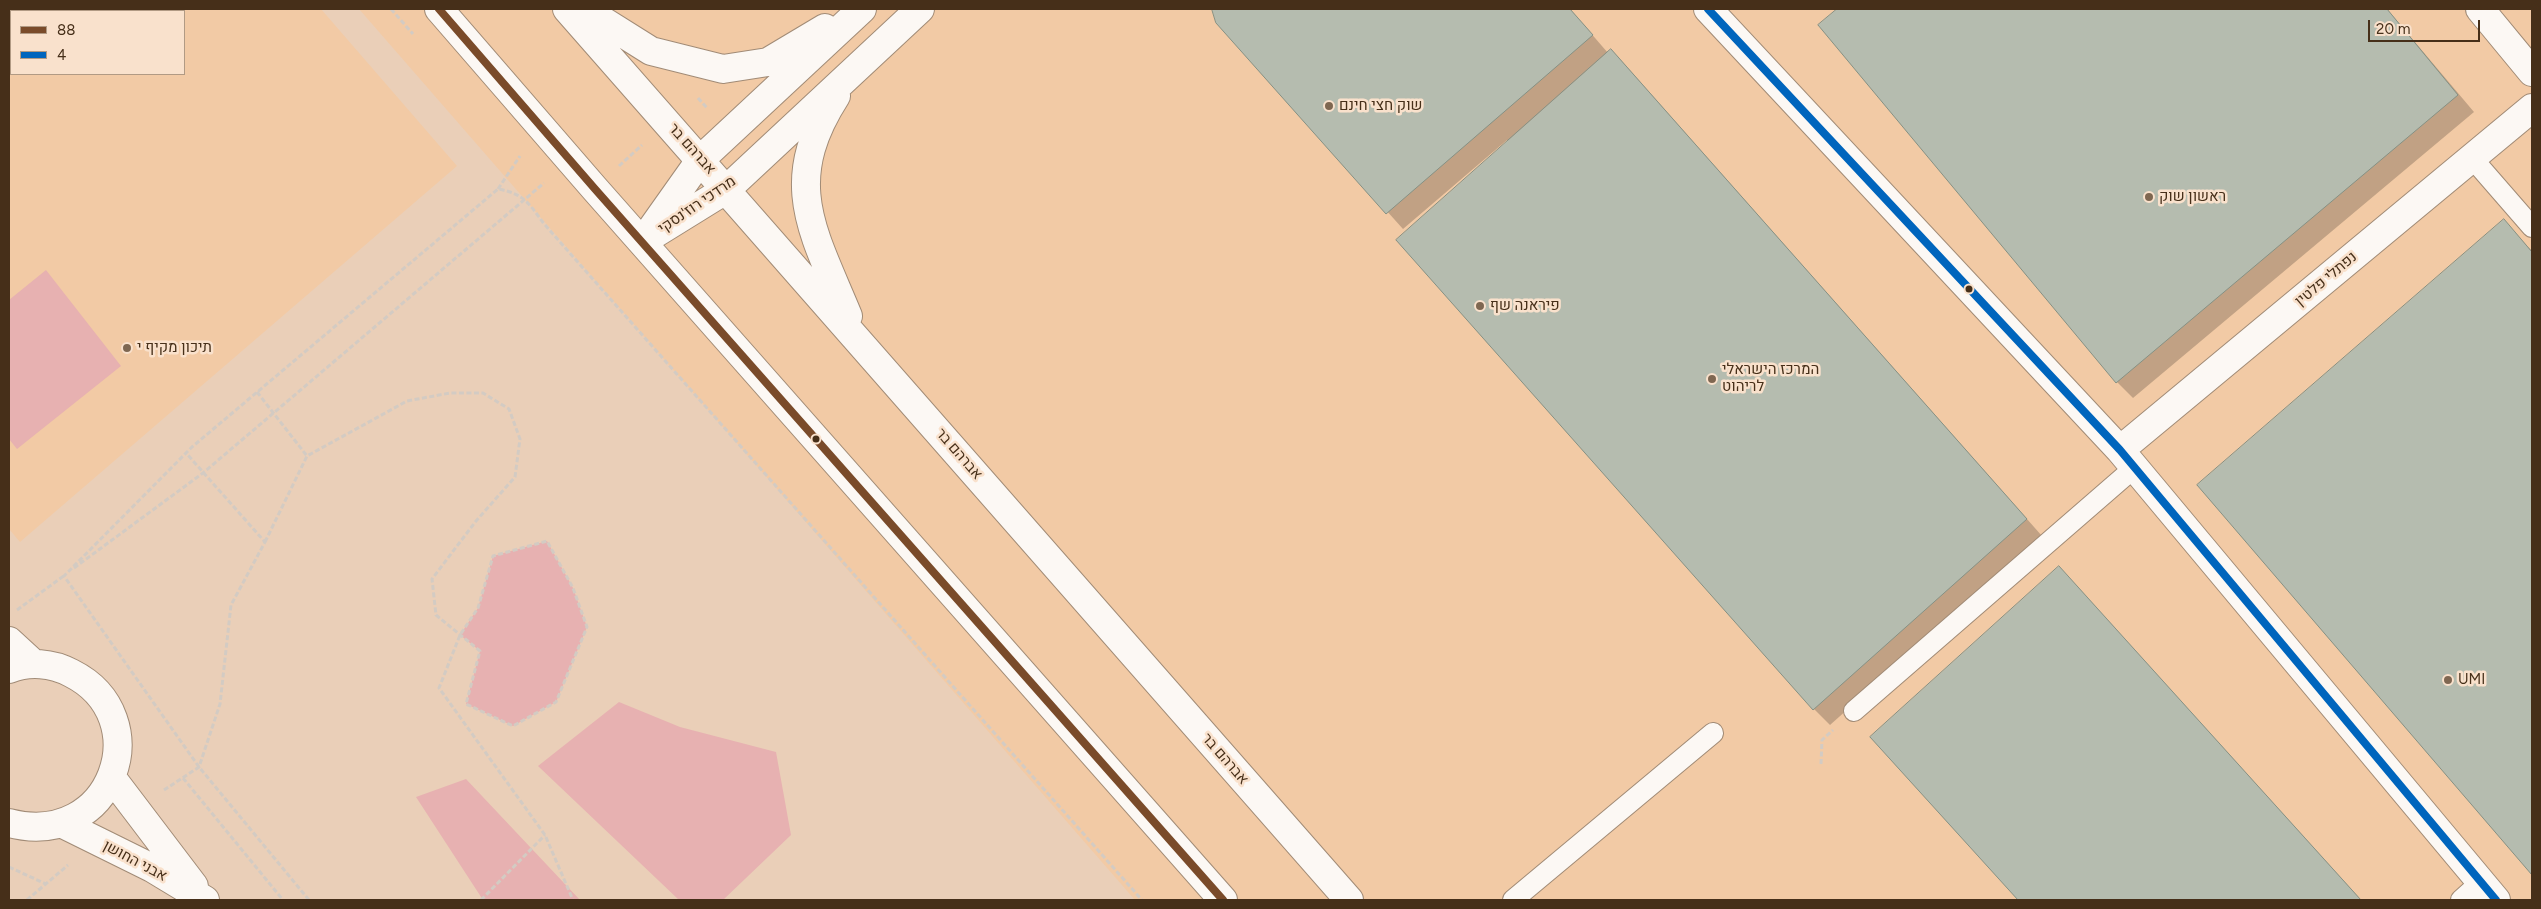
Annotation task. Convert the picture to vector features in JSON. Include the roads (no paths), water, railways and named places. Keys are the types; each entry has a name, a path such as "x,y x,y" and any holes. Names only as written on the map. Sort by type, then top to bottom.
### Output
{"street":[{"path":"439,9 1223,900"},
{"name":"אברהם בר","path":"567,9 701,159 1349,899"},
{"path":"584,9 651,51 724,69 768,62 857,9"},
{"name":"מרדכי רוז'נסקי","path":"643,242 701,159 862,9"},
{"name":"מרדכי רוז'נסקי","path":"643,242 727,189 854,68 920,9"},
{"path":"1708,9 2127,459 2488,891"},
{"path":"2480,9 2532,72"},
{"path":"854,68 823,117 810,151 805,189 811,228 858,338"},
{"name":"נפתלי פלטין","path":"2127,459 2472,158 2532,108"},
{"path":"9,641 21,666 61,668 85,680 104,700 115,724 118,751 112,778 100,798 84,813 63,824 15,832"},
{"name":"אבני החושן","path":"112,778 205,900"},
{"name":"אבני החושן","path":"63,824 152,868 205,900"}],"lane":[{"path":"2472,158 2532,227"},
{"path":"1854,711 2127,459"},
{"path":"1513,900 1713,733"},
{"path":"2461,900 2488,891"}],"place":[{"name":"שוק חצי חינם","path":"1329,106"},
{"name":"ראשון שוק","path":"2149,197"},
{"name":"פיראנה שף","path":"1480,306"},
{"name":"תיכון מקיף י","path":"127,348"},
{"name":"המרכז הישראלי לריהוט","path":"1712,379"},
{"name":"UMI","path":"2448,680"}]}
